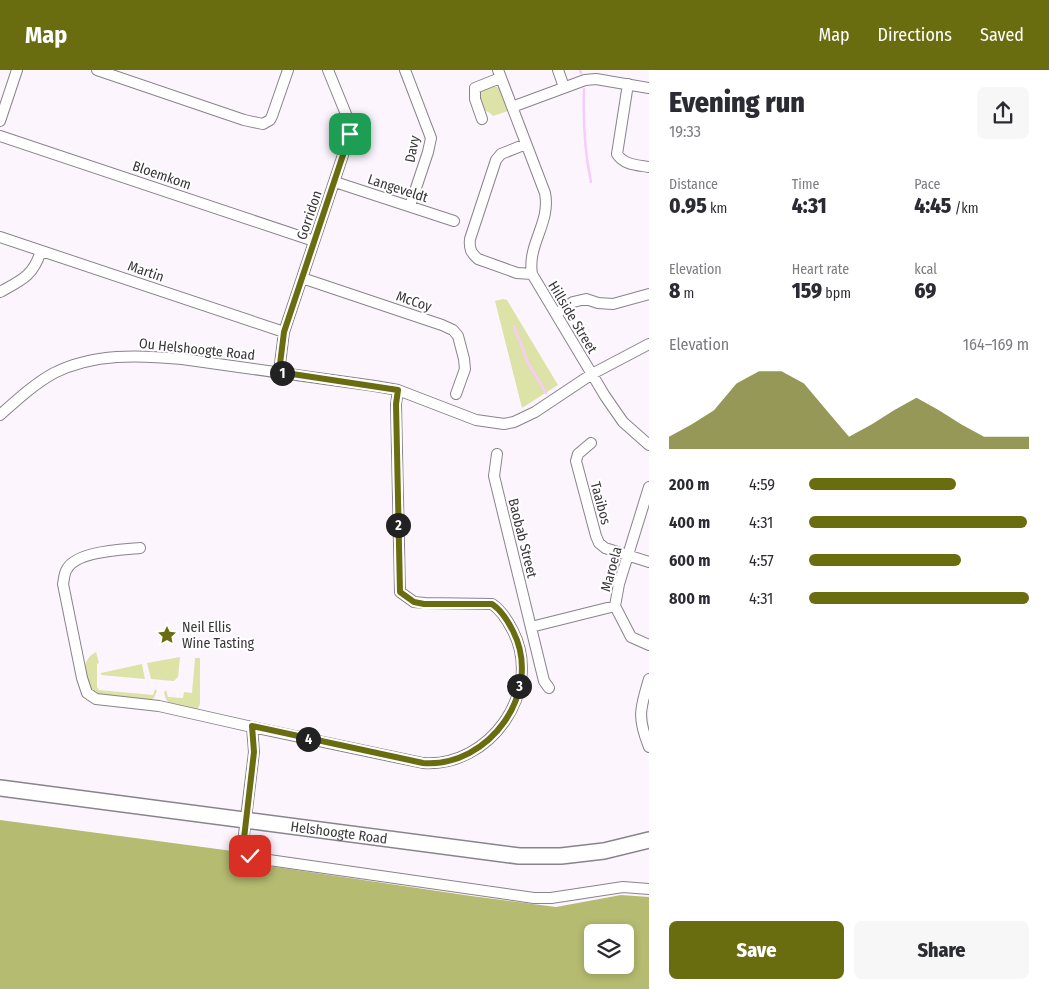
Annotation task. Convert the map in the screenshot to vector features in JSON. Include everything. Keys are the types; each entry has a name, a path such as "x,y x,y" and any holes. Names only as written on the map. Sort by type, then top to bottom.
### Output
{"main road":[{"name":"Helshoogte Road","path":"0,788 519,856 561,856 604,851 649,840"}],"street":[{"path":"0,121 17,70"},
{"path":"97,70 244,120 263,124 270,120 272,116 288,70"},
{"name":"Gorridon","path":"279,372 284,332 350,134 348,119 328,70"},
{"name":"Davy","path":"405,70 431,138 410,206"},
{"path":"558,70 564,88"},
{"path":"482,119 475,99 475,88 499,74"},
{"name":"Hillside Street","path":"499,74 545,193 547,204 544,220 530,257 532,274 623,422 649,446"},
{"path":"512,106 585,80 596,79 649,88"},
{"path":"628,84 617,154 626,163 649,167"},
{"name":"Bloemkom","path":"0,136 314,241"},
{"name":"Hillside Street","path":"526,144 508,150 496,160 470,246 478,259 516,273 532,274"},
{"name":"Langeveldt","path":"334,182 454,221"},
{"name":"Martin","path":"0,237 284,332"},
{"path":"0,292 30,273 37,264 41,250"},
{"name":"McCoy","path":"302,278 453,330 458,336 465,369 456,394"},
{"path":"556,314 572,302 586,299 598,303 613,304 649,294"},
{"name":"Ou Helshoogte Road","path":"0,415 23,394 69,366 111,357 151,356 279,372 398,390 476,420 504,424 514,422 535,412 592,374 649,344"},
{"path":"140,548 111,550 76,559 66,569 63,584 82,678 87,693 96,699 158,706 423,763 449,762 471,752 497,732 510,716 522,675 521,655 511,627 492,604 424,604 414,602 400,592 396,404 398,390"},
{"name":"Taaibos","path":"590,443 578,454 576,461 596,536 605,548 628,556"},
{"name":"Baobab Street","path":"497,454 494,476 544,681 549,688"},
{"name":"Maroela","path":"649,486 619,584 615,606 631,637 649,645"},
{"path":"628,556 649,562"},
{"path":"531,627 615,606"},
{"path":"649,678 641,705 640,717 649,747"},
{"path":"252,726 254,752 243,847 247,854 255,858 534,898 551,898 623,887 649,889"}],"green space":[{"path":"491,85 500,88 508,111 493,116 482,109 478,91"},
{"path":"507,300 558,385 522,408 495,301"},
{"path":"96,652 99,663 97,664 97,687 99,690 153,695 155,689 157,691 154,698 150,700 98,696 89,690 85,669 87,660"},
{"path":"180,657 178,677 174,681 151,679 147,663"},
{"path":"195,658 200,658 200,704 197,711 170,705 164,692 166,690 168,697 183,698 184,692 192,693"},
{"path":"142,664 145,679 101,675 101,673"},
{"path":"0,820 240,852 247,860 262,865 556,907 621,895 649,897 649,989 0,989"}],"waterway":[{"path":"584,89 584,136 591,182"},
{"path":"514,326 528,363 546,393"}],"place":[{"name":"Neil Ellis Wine Tasting","path":"167,635"}],"route":[{"path":"250,856 243,847 254,752 252,726 423,763 449,762 471,752 497,732 510,716 522,675 521,655 516,637 511,627 492,604 424,604 406,598 400,592 396,404 398,390 279,372 284,332 350,134"}]}
